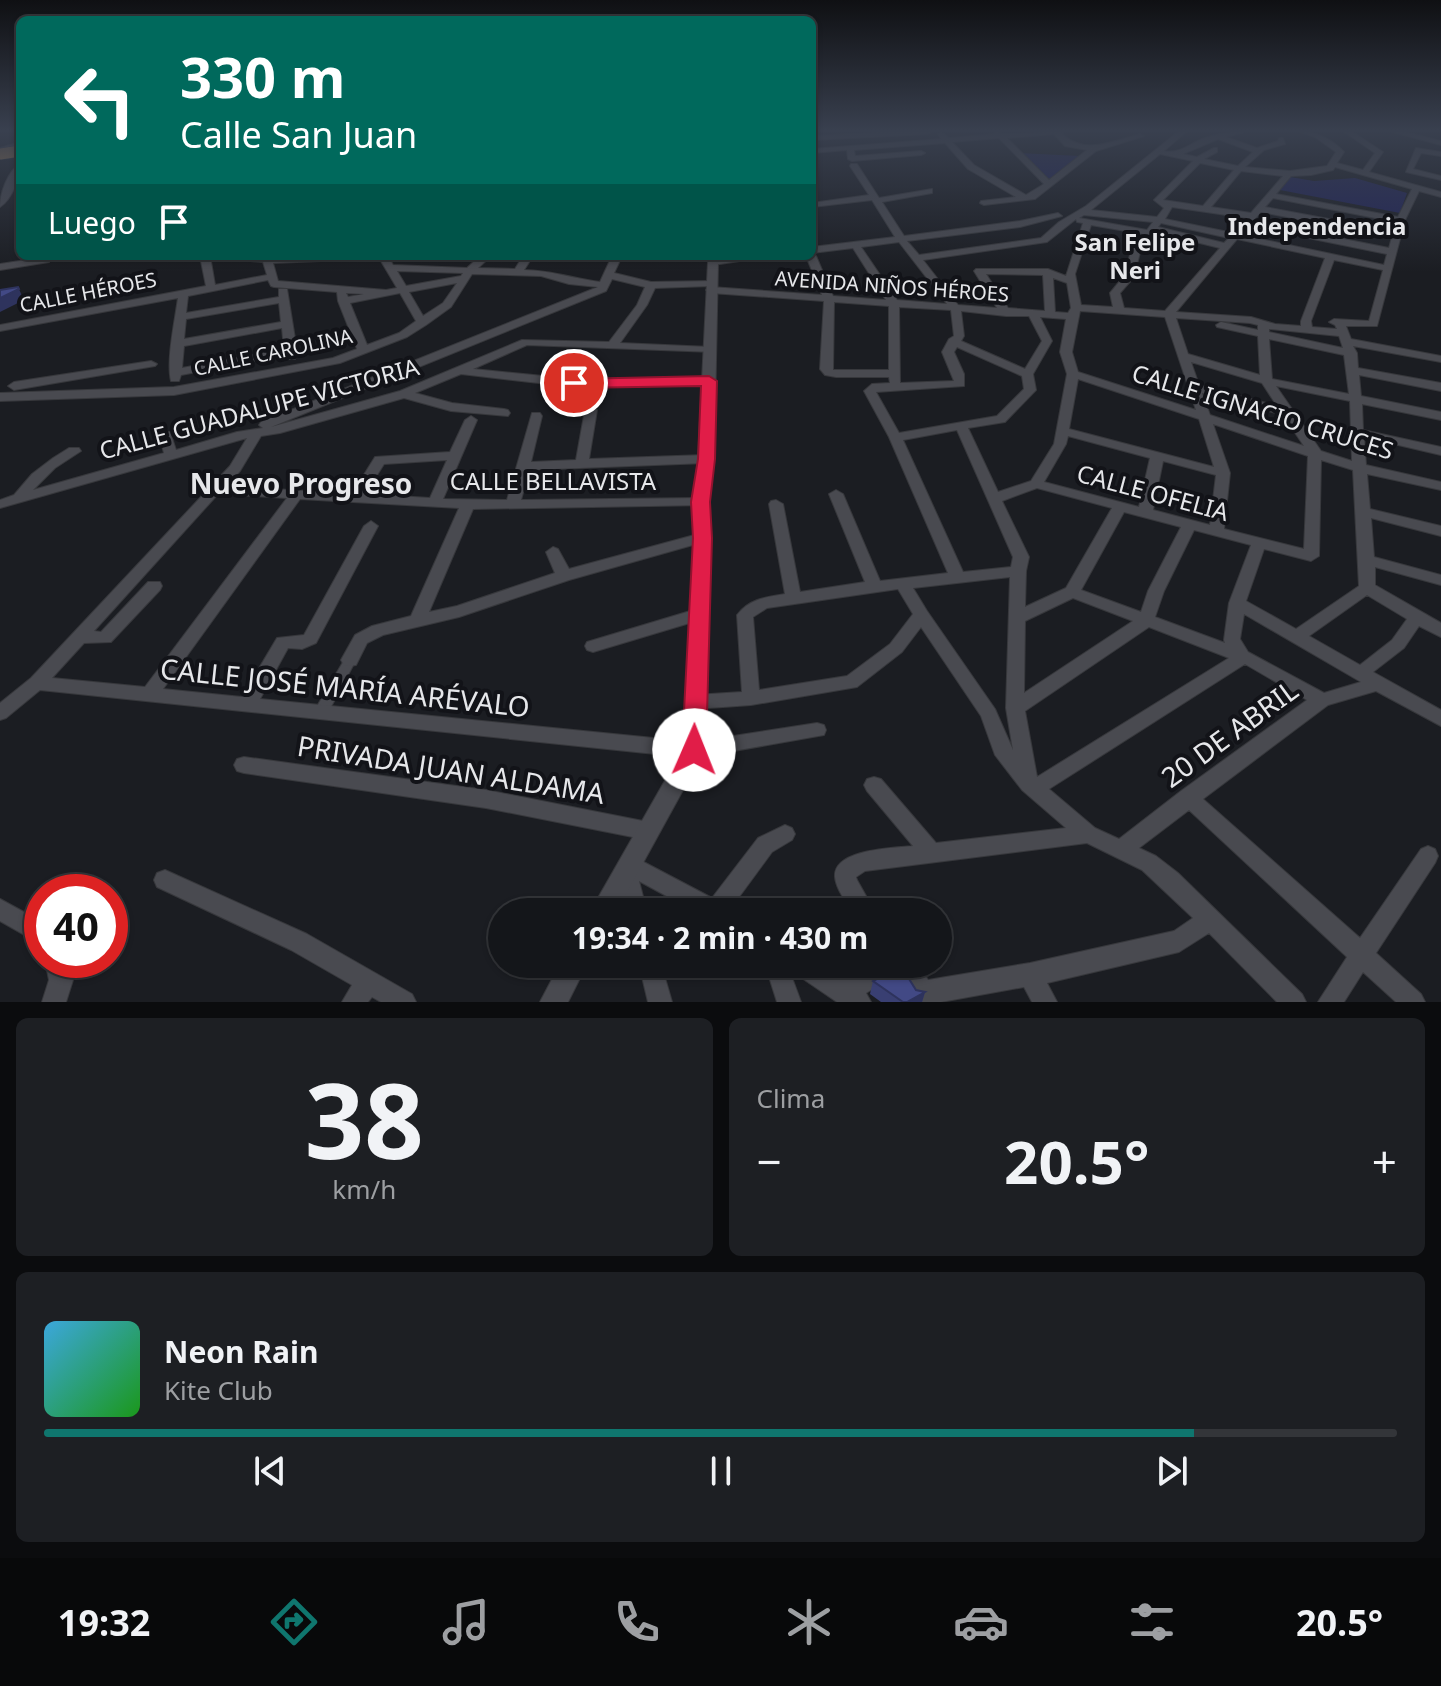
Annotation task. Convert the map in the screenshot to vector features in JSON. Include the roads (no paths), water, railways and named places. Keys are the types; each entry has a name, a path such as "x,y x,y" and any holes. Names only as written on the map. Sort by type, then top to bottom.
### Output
{"main road":[{"path":"0,204 10,186"}],"street":[{"path":"814,260 829,299 826,369 829,373 960,384 959,370 950,361 948,352 959,336 956,309 902,240 861,178"},
{"path":"990,178 1025,197 1045,214 1154,227 1389,269"},
{"path":"1043,178 1048,183"},
{"path":"984,203 1032,197 1055,178"},
{"path":"996,498 1036,484 1060,444 1073,374 1066,352 1074,312 1069,281 1086,217 1130,178"},
{"path":"1180,178 1158,200 1398,235"},
{"path":"1205,209 1231,178"},
{"path":"1217,530 1223,473 1169,313 1286,178"},
{"path":"1381,178 1441,195"},
{"path":"1190,317 1259,327 1306,325 1346,338 1373,324 1401,220 1416,188"},
{"path":"816,205 929,191"},
{"path":"1271,195 1401,220"},
{"path":"1119,311 1115,293 1129,277 1137,248 1169,208 1165,203"},
{"path":"816,252 1054,216"},
{"path":"1254,216 1393,252"},
{"path":"1086,217 1154,227"},
{"path":"917,258 1039,242 1073,219"},
{"path":"856,246 894,304 895,380"},
{"path":"1306,325 1330,257"},
{"path":"0,267 37,260"},
{"path":"45,274 47,260"},
{"path":"206,260 211,288"},
{"path":"267,260 284,299 291,370"},
{"path":"385,260 422,323"},
{"name":"CALLE CAROLINA","path":"10,389 174,391 336,361 364,352 422,323 447,305 467,274 482,260"},
{"path":"518,272 526,260"},
{"path":"0,713 37,683 235,468 249,434 605,283 615,260"},
{"path":"611,898 694,750 712,260"},
{"path":"390,268 467,274"},
{"path":"1006,313 979,271 1048,272 1069,281"},
{"path":"1048,272 1050,314"},
{"name":"AVENIDA NIÑOS HÉROES","path":"467,274 551,274 569,281 711,287 1006,313 1119,311 1190,317"},
{"name":"CALLE HÉROES","path":"0,328 211,288 276,282 341,295 389,293 467,274"},
{"path":"613,345 642,305 651,285"},
{"path":"174,391 183,293"},
{"path":"341,295 364,352"},
{"path":"180,317 284,299"},
{"path":"895,437 1001,419 1030,390 1027,374 1047,341 1033,314"},
{"path":"1190,317 1346,338 1441,359"},
{"path":"177,344 288,324"},
{"path":"1259,327 1266,381 1315,452"},
{"path":"1346,338 1357,400 1367,588"},
{"path":"953,341 1027,374"},
{"name":"CALLE GUADALUPE VICTORIA","path":"0,504 404,394 526,342 613,345"},
{"path":"613,345 710,350"},
{"path":"175,373 291,351"},
{"path":"1040,353 1066,352"},
{"path":"1183,356 1266,381 1441,416"},
{"path":"10,389 151,364"},
{"path":"1352,370 1441,387"},
{"path":"464,371 574,383 709,381"},
{"name":"CALLE IGNACIO CRUCES","path":"1073,374 1359,468 1441,486"},
{"path":"895,380 870,391 895,437 957,576"},
{"path":"1193,387 1287,412"},
{"path":"404,394 451,407 504,413"},
{"path":"582,464 591,410"},
{"path":"513,505 536,416"},
{"path":"435,502 471,420"},
{"path":"961,426 1021,557 1018,571 1016,716 1031,786"},
{"path":"1062,431 1223,473"},
{"path":"1357,432 1441,451"},
{"path":"165,435 171,455"},
{"path":"19,499 45,467 74,451"},
{"name":"CALLE OFELIA","path":"1036,484 1311,556 1315,452"},
{"path":"356,498 380,460 455,456"},
{"path":"1145,512 1157,457"},
{"path":"522,466 706,459"},
{"name":"CALLE BELLAVISTA","path":"214,490 468,504 701,502"},
{"path":"150,694 297,494"},
{"path":"836,494 874,585"},
{"path":"417,622 468,504"},
{"path":"776,504 794,600"},
{"path":"1017,618 1072,592 1120,507"},
{"path":"1363,512 1441,531"},
{"path":"989,714 1016,716 1146,621 1156,591 1190,524"},
{"path":"247,705 283,642 302,643 310,639 371,526"},
{"path":"321,712 361,639 368,634 459,611 564,576 702,538"},
{"path":"1243,657 1232,640 1237,603 1259,543"},
{"path":"553,552 564,576"},
{"path":"1366,560 1441,580"},
{"path":"751,698 745,615 763,603 874,585 1018,571"},
{"path":"902,582 989,714 1002,750 1031,786 1088,834 1149,863 1211,919 1294,1002"},
{"path":"80,637 105,638 154,586"},
{"path":"1367,588 1441,631"},
{"path":"1298,636 1367,588"},
{"path":"1072,592 1243,657 1322,700"},
{"path":"1237,603 1441,719"},
{"path":"593,646 697,615"},
{"path":"695,702 751,698 851,682 896,648 921,615"},
{"path":"1362,672 1398,644 1417,617"},
{"path":"1031,786 1243,657"},
{"name":"CALLE JOSÉ MARÍA ARÉVALO","path":"37,683 694,750 817,730"},
{"name":"20 DE ABRIL","path":"1123,848 1322,700 1379,683"},
{"name":"PRIVADA JUAN ALDAMA","path":"244,765 486,799 648,831"},
{"path":"874,785 932,854"},
{"path":"1188,797 1413,1002"},
{"path":"726,898 765,845 785,834"},
{"path":"856,898 845,873 861,862 1088,834"},
{"path":"1330,1002 1428,856"},
{"path":"627,868 688,898"},
{"path":"627,868 633,898"},
{"path":"165,880 299,942 404,1002"},
{"path":"0,909 24,923"},
{"path":"914,978 926,997 1179,941 1211,919"},
{"path":"1030,975 1045,1002"},
{"path":"54,1002 60,978"},
{"path":"553,1002 566,978"},
{"path":"654,978 660,1002"},
{"path":"781,978 789,1002"},
{"path":"823,978 852,997 875,978"},
{"path":"354,1002 368,982"}],"district":[{"name":"Independencia","path":"1317,225"},
{"name":"San Felipe Neri","path":"1135,255"},
{"name":"Nuevo Progreso","path":"301,483"}]}
